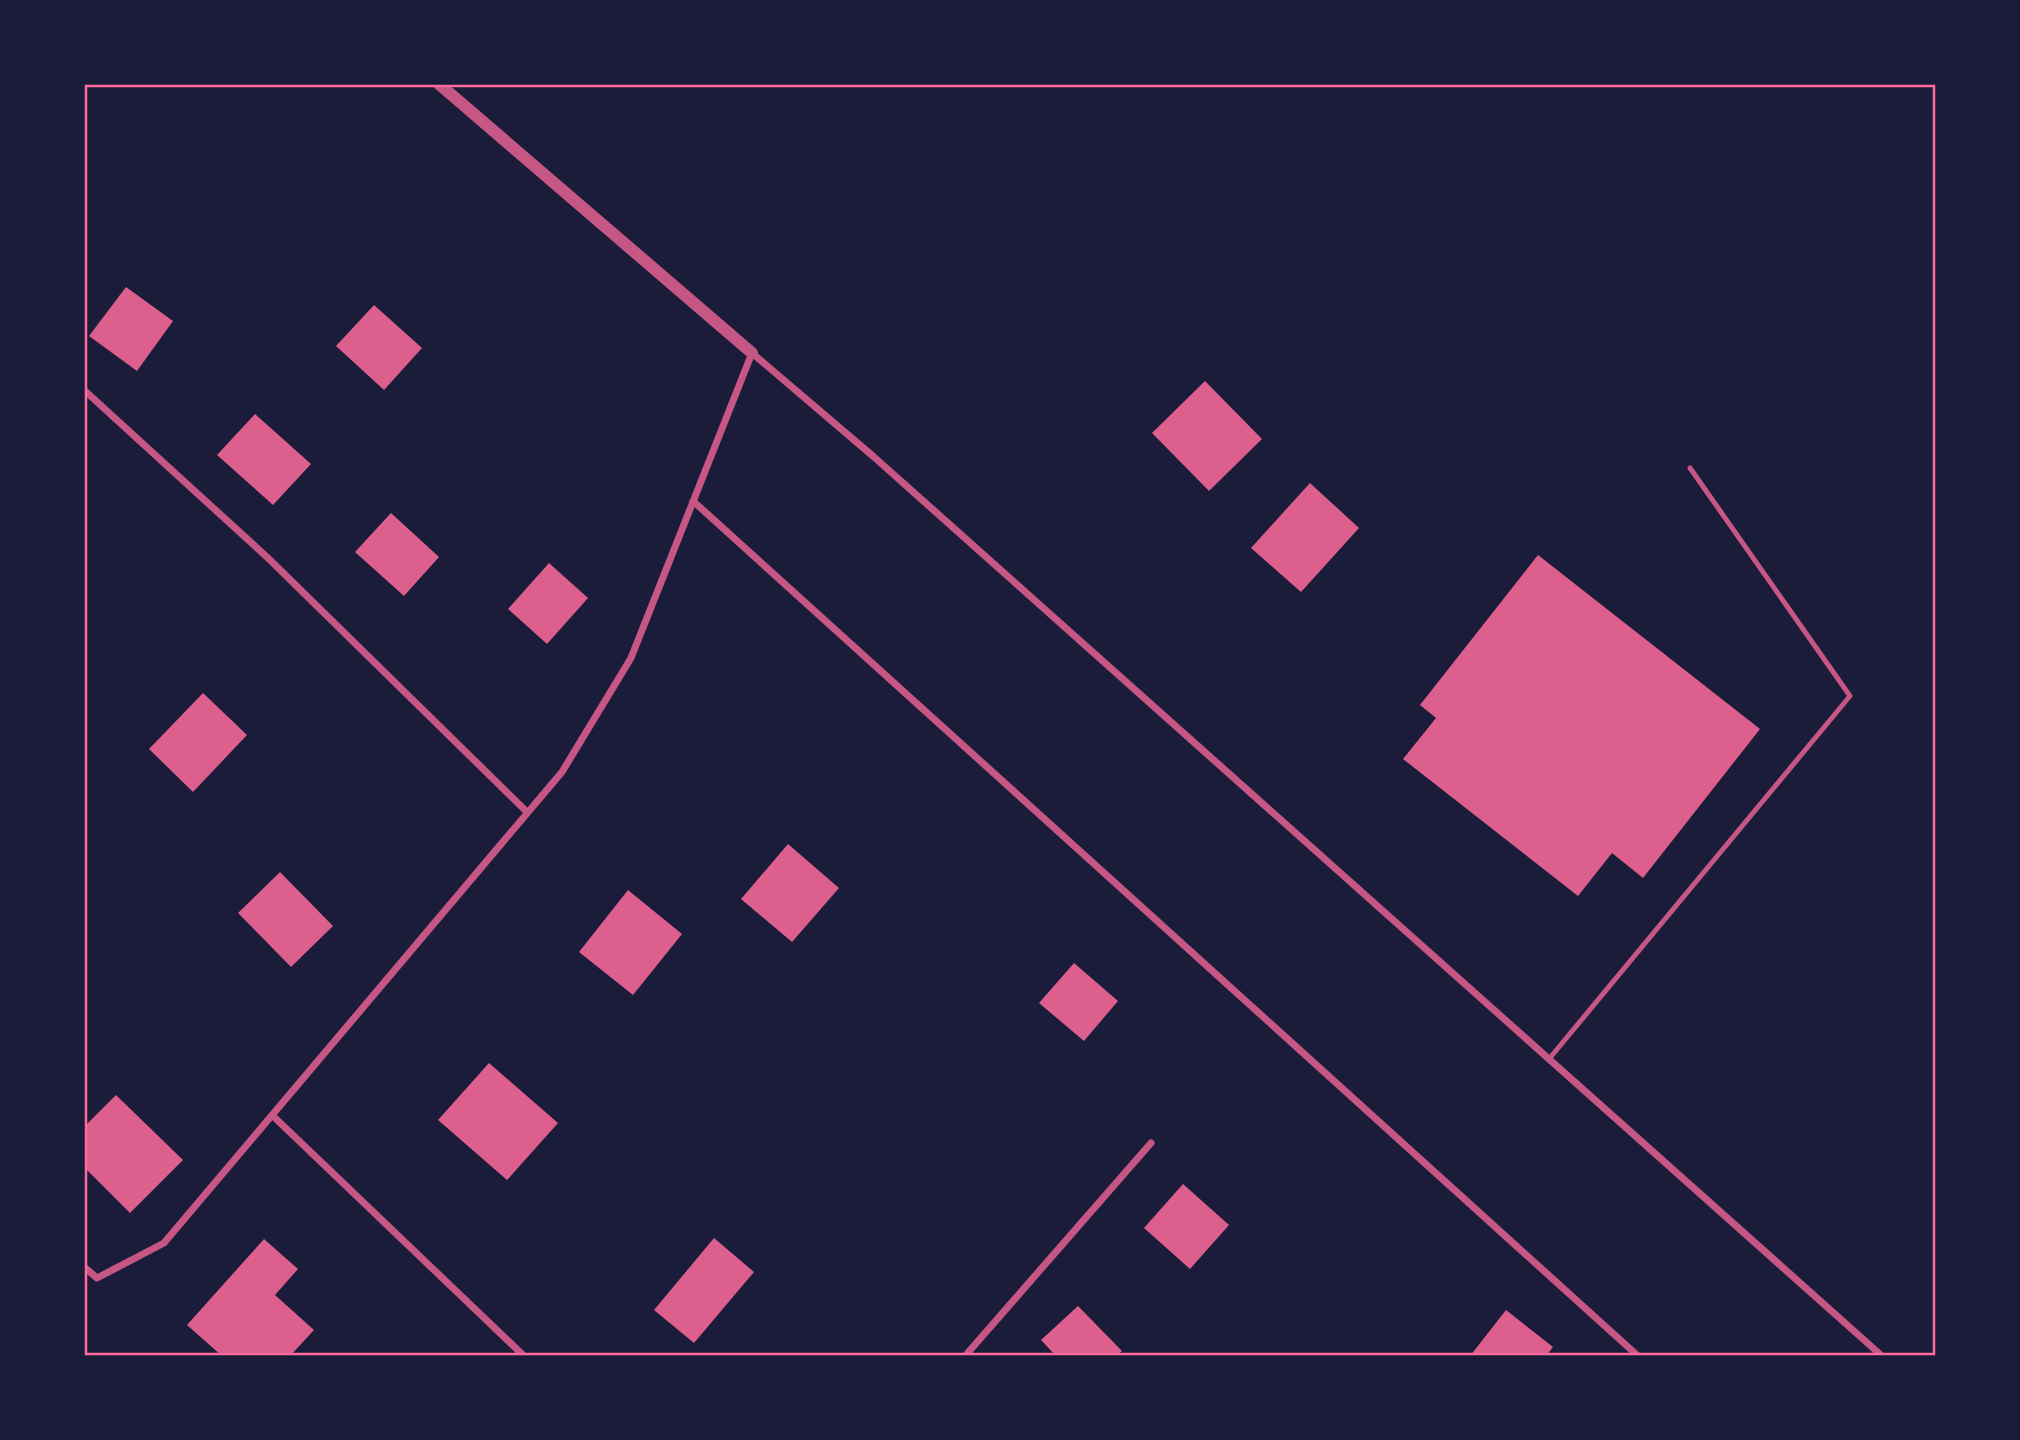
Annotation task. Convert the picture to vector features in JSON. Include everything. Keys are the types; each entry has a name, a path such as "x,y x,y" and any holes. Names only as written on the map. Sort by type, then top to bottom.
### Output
{"street":[{"path":"439,84 884,467 1882,1356"},
{"path":"84,1267 97,1278 164,1243 562,772 631,658 752,353"},
{"path":"84,390 268,558 527,812"},
{"path":"693,501 1638,1356"},
{"path":"273,1116 524,1356"},
{"path":"965,1356 1151,1143"}],"lane":[{"path":"1549,1059 1850,696 1690,468"}],"building":[{"path":"126,287 173,321 137,371 89,336"},
{"path":"374,305 422,348 384,390 336,346"},
{"path":"1205,381 1262,439 1209,491 1152,433"},
{"path":"255,414 311,464 273,505 217,455"},
{"path":"1310,483 1359,528 1301,592 1251,548"},
{"path":"391,513 439,557 404,596 355,552"},
{"path":"1538,555 1760,729 1643,878 1612,853 1578,896 1403,759 1436,718 1420,705"},
{"path":"549,563 588,598 547,644 508,609"},
{"path":"203,693 247,735 193,792 149,749"},
{"path":"788,844 839,888 792,942 741,899"},
{"path":"280,872 333,926 291,967 238,913"},
{"path":"628,890 682,934 633,995 579,952"},
{"path":"1074,963 1118,1001 1084,1041 1039,1003"},
{"path":"489,1063 558,1123 507,1180 438,1120"},
{"path":"116,1095 183,1160 130,1213 84,1167 84,1127"},
{"path":"1183,1184 1229,1225 1190,1269 1144,1228"},
{"path":"714,1238 754,1272 694,1343 654,1310"},
{"path":"264,1239 298,1269 275,1295 314,1330 290,1356 222,1356 187,1325"},
{"path":"1078,1306 1122,1351 1116,1356 1056,1356 1041,1340"},
{"path":"1506,1310 1553,1347 1546,1356 1470,1356"}]}
